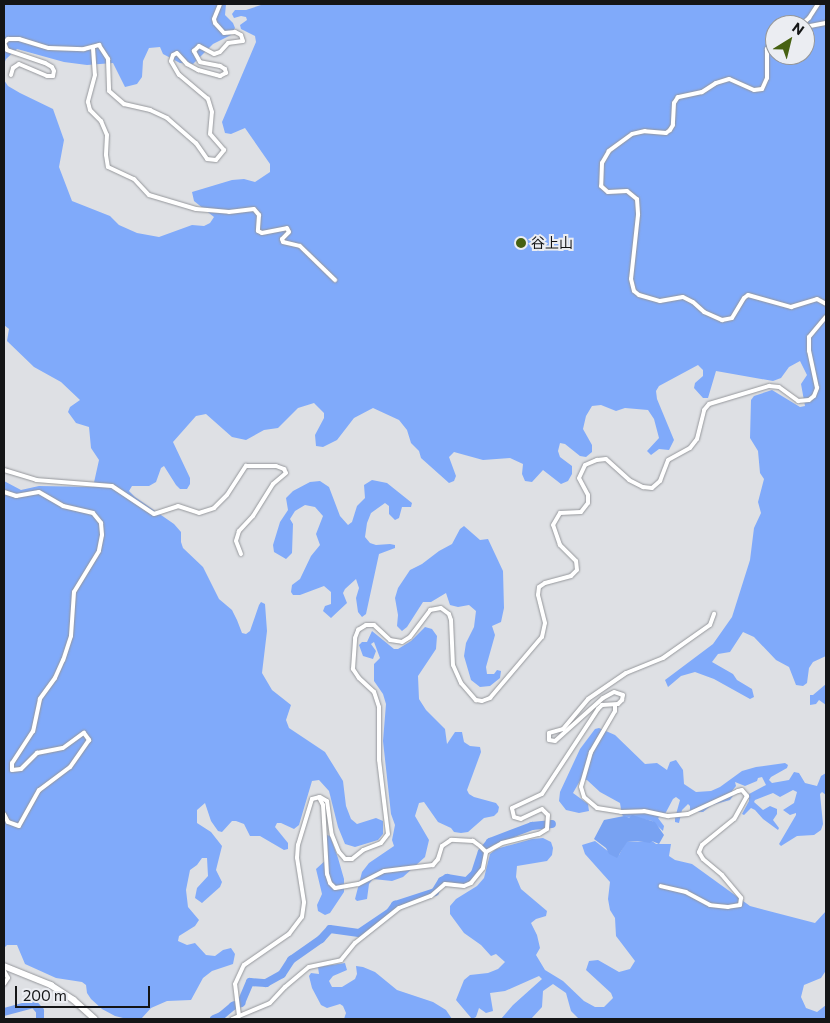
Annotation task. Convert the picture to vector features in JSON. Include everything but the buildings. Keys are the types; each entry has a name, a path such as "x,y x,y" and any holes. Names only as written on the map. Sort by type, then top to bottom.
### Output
{"main road":[{"path":"4,966 52,985 74,1000 95,1019"}],"street":[{"path":"11,75 13,68 19,64 51,77 54,71 52,67 44,63 7,50 4,43 8,38 48,48 93,48 99,45 104,51 108,63 107,87 118,100 167,118 196,143 207,159 216,160 224,150 210,134 212,112 208,99 179,75 171,61 172,55 177,53 191,67 220,76 226,73 220,66 200,62 194,51 197,46 214,54 220,52 228,44 243,41 241,35 234,32 224,33 215,23 214,19 220,4"},
{"path":"811,15 818,4"},
{"path":"93,48 95,75 88,102 90,110 101,122 107,135 106,155 108,167 134,179 149,195 196,209 229,212 254,209 259,215 258,231 262,233 287,228 290,232 282,239 283,242 300,246 335,280"},
{"path":"767,65 767,78 762,89 754,90 729,79 716,83 702,92 678,97 674,103 673,125 670,130 666,133 645,131 632,134 609,151 602,164 601,186 608,192 627,190 637,198 638,215 631,279 634,291 639,294 660,301 683,297 693,302 704,312 722,320 732,318 744,298 752,294 791,307 817,299 826,304"},
{"path":"319,797 327,802 332,835 344,859 352,859 363,850 385,840 389,829 383,805 379,760 380,707 374,692 358,678 352,664 356,633 361,627 374,626 390,640 402,642 410,638 430,610 441,608 449,614 451,620 453,665 461,683 476,700 482,701 490,698 542,637 545,623 538,595 540,587 545,583 572,576 577,570 576,561 560,545 553,525 554,520 560,513 581,512 588,503 588,495 580,478 584,465 596,460 606,459 629,480 643,487 652,488 660,480 662,469 668,460 690,448 697,439 704,410 709,404 770,386 779,388 798,401 809,400 814,396 817,388 809,351 809,337 826,317"},
{"path":"4,470 36,480 112,486 154,514 178,506 199,513 214,508 227,494 246,466 276,466 284,469 286,474 273,484 253,516 239,531 236,541 241,554"},
{"path":"4,492 16,496 39,492 63,506 93,513 101,523 102,535 99,551 74,592 71,636 63,660 55,678 44,692 33,731 12,763 12,770 21,769 37,753 64,748 84,733 88,740 70,767 39,790 19,826 8,822 4,814"},
{"path":"486,852 502,844 539,834 547,829 548,815 542,809 521,820 514,817 512,808 542,794 600,706 615,705 621,702 623,697 619,692 614,692 603,698 555,741 549,740 549,732 563,729 588,700 626,673 663,658 710,625 714,614"},
{"path":"615,705 615,711 591,752 581,787 584,797 597,808 621,812 644,811 668,816 688,814 738,791 742,790 747,796 734,818 702,845 699,852 703,859 722,875 741,898 740,905 728,907 710,905 686,892 661,886"},
{"path":"319,797 323,805 327,874 330,883 335,888 358,884 384,871 433,865 438,859 442,846 451,840 473,841 486,852"},
{"path":"239,1016 235,984 244,965 288,934 302,917 304,902 297,858 298,844 310,802 319,797"},
{"path":"232,1019 270,1003 285,987 309,967 341,960 355,943 404,906 431,896 446,884 464,886 471,883 483,868 486,852"},
{"path":"4,971 8,978 4,984"}],"shaded area":[{"path":"4,4 226,4 225,15 235,28 231,35 213,44 193,64 180,63 163,54 160,47 149,48 143,61 142,77 137,84 125,87 113,63 87,65 64,62 17,49 6,59 4,64"},
{"path":"264,4 826,4 826,656 813,662 809,668 807,683 803,686 796,685 789,667 776,660 754,637 743,632 730,652 718,654 712,662 733,674 737,680 752,689 754,697 750,699 714,679 695,672 681,676 668,687 665,680 713,644 732,617 750,560 754,528 761,513 758,502 764,479 760,473 758,451 750,438 751,400 754,396 772,390 800,407 805,406 801,384 807,375 800,361 789,367 781,378 773,381 716,371 708,398 703,398 694,388 695,383 703,376 703,370 698,365 659,386 656,391 657,399 674,440 669,450 659,449 651,455 647,451 659,438 654,419 648,410 625,408 616,411 601,405 592,406 586,416 583,429 592,445 592,452 586,457 580,456 565,444 560,443 558,451 560,457 572,466 572,474 568,481 561,484 543,470 532,482 525,481 522,474 523,464 510,458 483,460 454,452 449,457 456,476 454,481 449,483 421,458 419,451 411,443 407,430 399,420 373,408 354,418 337,440 323,447 316,446 315,435 324,418 324,413 314,403 298,408 278,428 264,430 246,440 232,437 206,414 196,416 173,442 190,478 190,484 187,489 180,489 176,485 164,466 161,468 156,482 149,486 132,486 129,491 174,524 181,532 183,548 203,567 219,599 232,610 242,633 246,634 250,631 259,605 261,602 265,604 267,631 262,673 272,690 291,705 286,720 289,728 325,752 343,781 346,806 351,819 357,824 376,818 383,821 383,834 378,840 355,847 345,844 338,827 329,791 319,780 312,781 299,825 294,829 277,823 275,827 288,843 288,849 284,850 260,836 250,836 244,824 236,821 232,821 222,832 218,831 211,821 205,803 197,810 197,823 211,832 222,846 216,870 222,882 220,887 202,903 195,898 197,888 208,876 207,858 202,858 190,870 186,890 188,907 199,920 195,926 179,936 178,941 187,945 195,943 206,955 215,956 223,950 231,948 235,954 233,964 212,971 203,978 191,1000 167,1001 151,1008 141,1019 127,1019 115,1016 102,1009 91,999 87,993 86,985 82,982 56,978 25,964 17,945 7,945 4,948 4,481 21,490 39,486 93,487 99,460 91,448 89,427 76,423 68,412 70,407 80,400 61,382 34,367 7,341 9,329 4,325 4,80 8,86 53,109 64,140 59,167 72,201 110,216 119,225 137,233 159,237 192,225 204,226 210,223 214,217 194,201 192,192 232,180 244,179 255,182 270,172 270,164 245,128 231,134 225,133 222,122 256,42 255,36 241,29 240,25 247,20 246,17 241,16 234,18 232,14 235,10 246,10"},
{"path":"372,480 387,483 412,503 411,507 402,507 399,518 395,520 389,514 389,506 385,503 371,513 365,537 370,543 376,545 395,545 395,548 379,554 366,614 362,617 358,612 356,598 359,588 356,579 343,593 347,603 331,618 323,611 325,606 331,604 331,592 324,586 300,595 293,595 291,592 292,585 300,579 311,556 320,545 316,534 323,516 315,507 305,505 295,511 290,519 293,524 292,553 286,559 274,552 273,545 280,522 288,510 286,498 293,491 310,482 320,481 329,487 340,516 348,525 352,522 357,506 365,498 364,485"},
{"path":"464,526 480,540 488,539 503,571 504,608 501,622 492,626 495,635 486,667 487,674 494,674 497,670 501,671 500,678 490,686 480,687 471,680 464,656 466,643 474,627 476,611 469,605 458,607 450,605 446,593 431,602 423,602 407,627 402,631 397,626 398,615 395,598 398,588 410,570 452,544 460,529"},
{"path":"425,627 432,629 437,636 436,649 418,676 419,699 426,710 445,729 447,744 455,732 462,732 464,742 470,746 480,747 481,752 467,790 474,797 496,803 499,807 498,812 494,816 484,818 468,832 461,833 454,832 451,828 438,822 424,802 419,803 415,816 429,840 425,857 403,877 392,881 373,879 369,884 367,899 357,901 355,899 362,872 369,863 394,846 392,840 395,825 391,814 383,741 386,704 383,694 374,681 374,664 380,658 374,642 371,644 376,651 373,659 363,656 359,645 362,642 367,642 372,631 394,649 398,649 411,641"},
{"path":"826,684 826,705 819,700 816,704 810,705 810,695 813,695"},
{"path":"599,728 615,735 645,764 657,763 667,770 670,762 676,760 683,770 684,784 696,792 711,791 720,787 742,771 756,767 785,763 788,765 787,768 771,777 769,780 772,783 789,780 794,772 799,773 805,783 817,786 821,776 826,773 826,795 822,792 820,794 823,824 821,830 814,835 797,836 781,846 779,844 796,815 796,813 790,815 783,810 794,803 797,792 793,790 780,797 773,793 754,802 763,810 770,806 777,809 777,814 773,820 779,828 778,830 751,808 744,815 742,814 749,801 749,794 766,785 762,777 745,786 735,782 736,786 732,791 733,796 730,800 712,805 703,812 690,812 688,804 682,810 679,823 675,822 680,800 676,797 665,814 658,818 664,826 663,831 652,821 634,817 626,818 622,815 620,803 600,792 587,780 581,779 573,793 588,804 589,811 579,813 566,810 559,801 560,792 580,749 595,729"},
{"path":"632,815 655,822 664,835 659,844 652,841 650,843 627,842 617,858 609,854 606,848 594,839 604,820 624,816 629,818"},
{"path":"327,835 330,836 338,858 344,879 344,892 330,913 325,915 318,911 317,905 322,894 316,869 327,859"},
{"path":"543,838 551,842 553,848 552,855 547,861 517,866 516,877 521,889 547,911 546,916 536,919 531,923 537,935 540,948 536,955 545,970 563,981 584,1001 595,1007 604,1007 613,998 611,993 586,970 589,961 598,960 619,972 630,969 635,961 616,936 615,918 610,910 608,899 610,882 585,854 582,845 595,841 609,852 619,855 626,842 652,841 656,844 671,844 669,856 675,860 692,864 750,906 815,923 826,911 825,972 821,978 804,985 801,997 806,1008 817,1012 826,1005 826,1019 578,1018 571,1011 566,993 553,984 543,991 542,1007 531,1019 501,1019 513,1005 542,979 539,976 505,991 490,993 493,1011 486,1013 479,1008 476,1017 472,1019 456,1000 464,980 470,975 488,973 498,969 505,962 496,954 491,956 481,945 464,933 450,914 450,906 456,899 477,886 484,878 490,854 496,849 532,839"},
{"path":"345,963 347,970 333,976 329,981 332,987 342,987 355,979 357,974 356,966 363,967 375,972 397,990 433,1002 446,1010 452,1019 344,1019 346,1013 340,1004 327,1008 321,1005 312,988 309,976 311,973 319,974 318,967"}],"waterway":[{"path":"214,1019 241,1003 250,982 266,983 282,974 291,960 321,939 330,929 359,933 390,912 395,905 435,892 442,881 447,878 467,881 475,873 482,852 490,842 532,826 552,824"},
{"path":"4,1012 34,1004 40,1011 40,1019"}],"place":[{"name":"谷上山","path":"521,243"}]}
